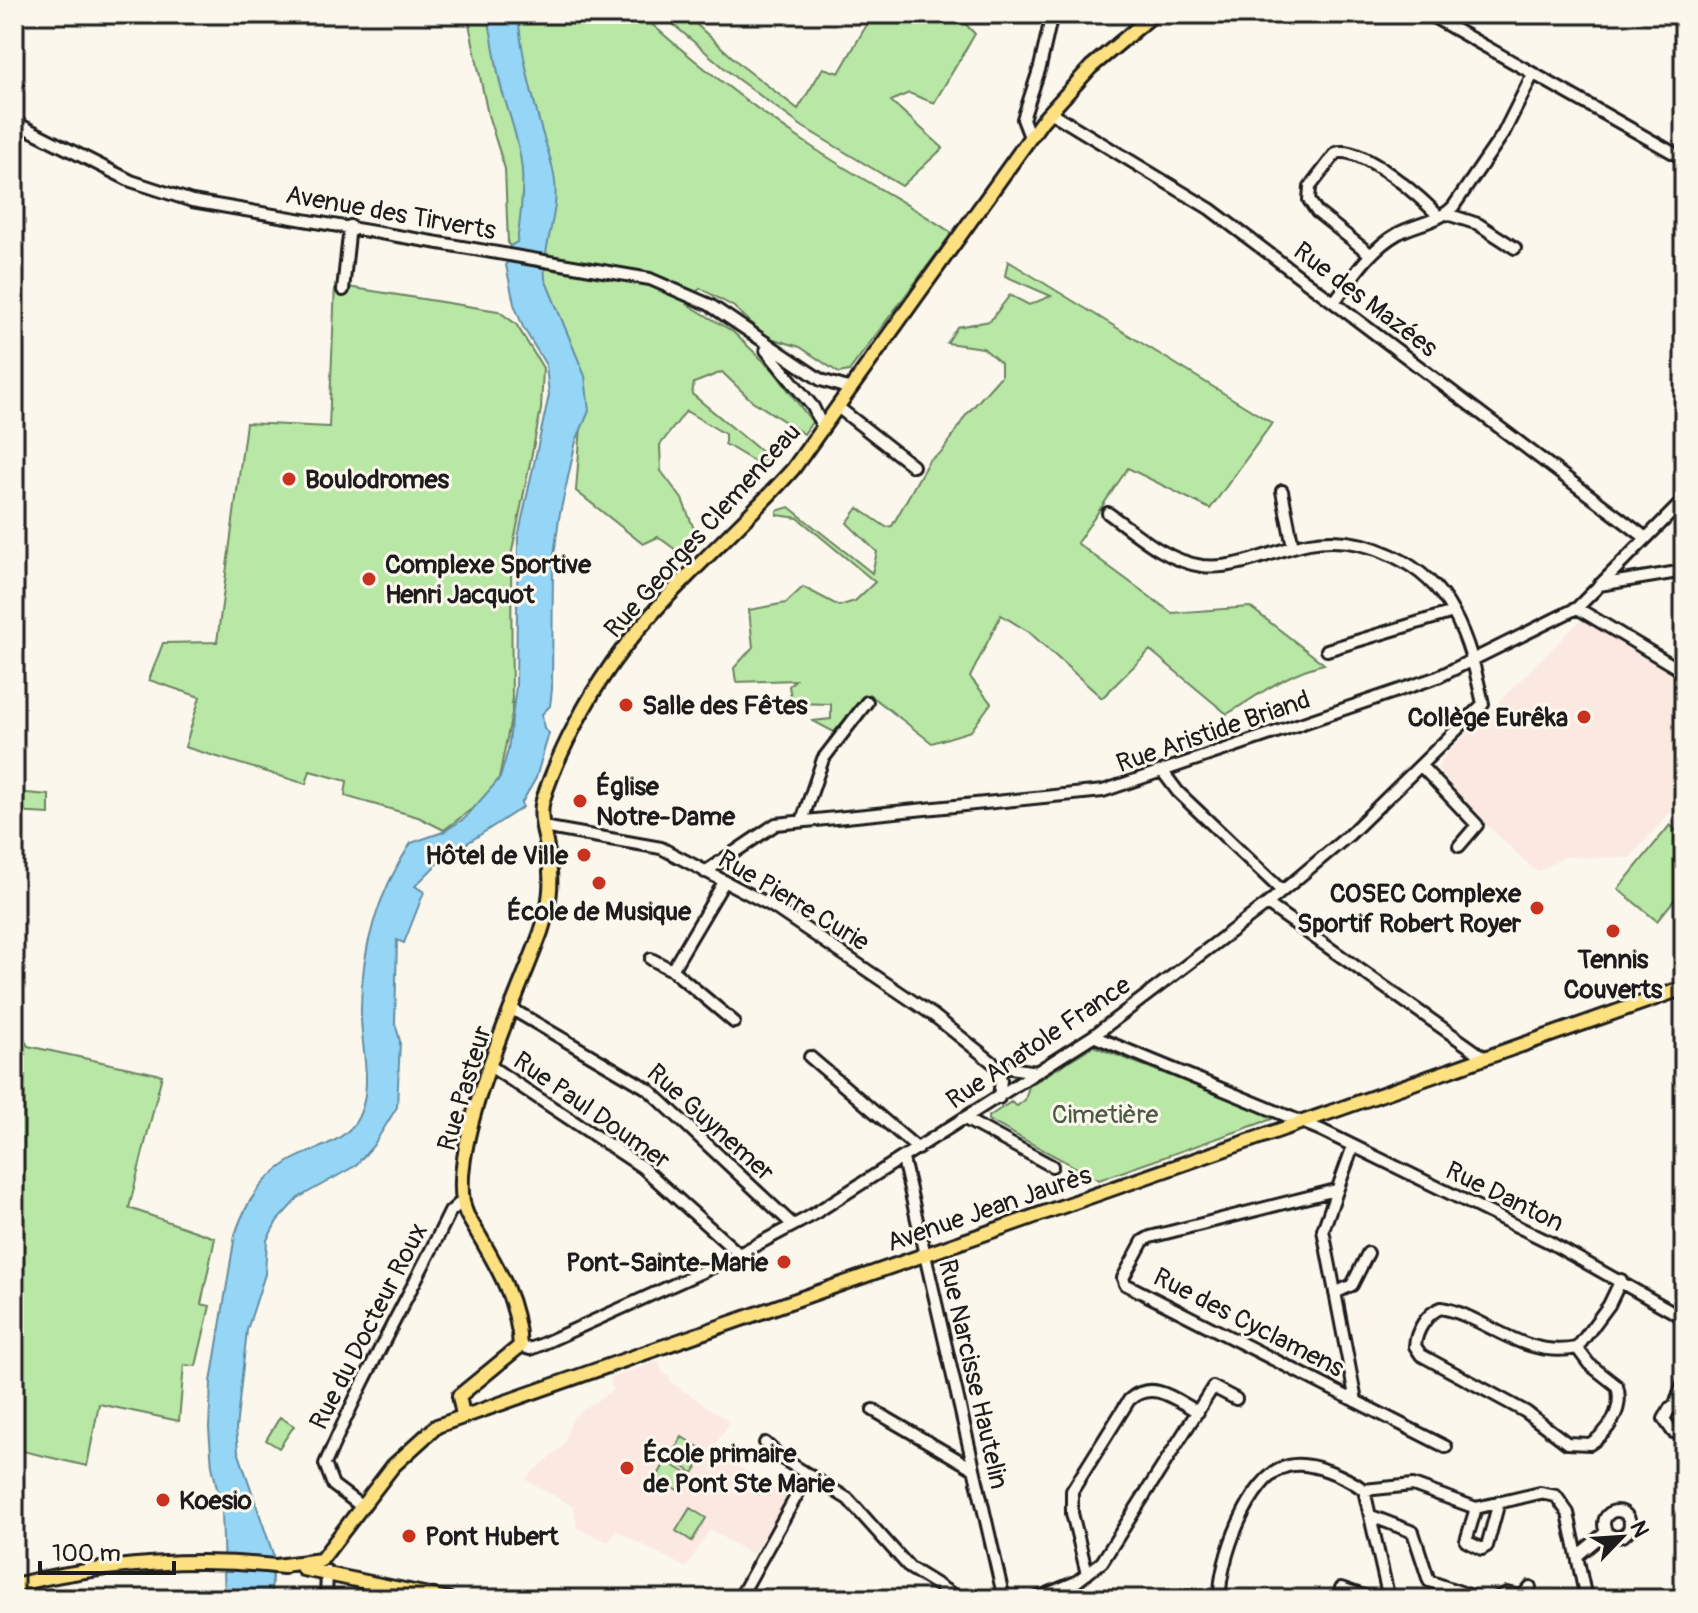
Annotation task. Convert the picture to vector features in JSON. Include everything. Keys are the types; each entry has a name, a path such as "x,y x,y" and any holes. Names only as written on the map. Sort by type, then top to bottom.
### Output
{"main road":[{"name":"Rue Georges Clemenceau","path":"541,809 595,689 639,626 751,516 839,408 1050,112 1103,56 1154,14"},
{"name":"Rue Pasteur","path":"461,1202 460,1181 469,1134 490,1066 542,929 552,888 541,809"},
{"name":"Avenue Jean Jaurès","path":"324,1566 330,1549 361,1506 418,1440 437,1426 1684,988"},
{"path":"461,1202 513,1297 520,1326 520,1346 459,1396 463,1415"},
{"name":"Avenue Jean Jaurès","path":"324,1566 346,1526"},
{"path":"14,1585 116,1567 211,1561 324,1566 448,1599"}],"street":[{"path":"1030,137 1023,119 1052,14"},
{"path":"1428,14 1684,159"},
{"path":"1334,302 1370,254 1401,231 1443,216 1503,134 1533,74"},
{"name":"Rue des Mazées","path":"1050,112 1210,209 1646,538"},
{"name":"Avenue des Tirverts","path":"14,122 131,181 192,201 650,279 710,305 760,342 821,380 851,389"},
{"path":"1370,254 1317,212 1309,200 1310,187 1336,153 1353,152 1404,185 1443,216 1478,224 1515,248"},
{"path":"343,290 350,226"},
{"name":"Avenue des Tirverts","path":"760,342 813,407 823,428"},
{"path":"839,408 913,466"},
{"path":"1282,491 1293,547"},
{"name":"Rue Aristide Briand","path":"705,872 768,827 802,821 1087,794 1163,772 1438,677 1577,608 1684,500"},
{"path":"1108,513 1162,551 1190,564 1222,566 1293,547 1345,542 1382,551 1433,584 1453,612 1474,660"},
{"path":"1614,569 1631,582"},
{"path":"1599,585 1684,571"},
{"path":"1577,608 1684,672"},
{"path":"1327,650 1453,612"},
{"name":"Rue Anatole France","path":"520,1346 530,1349 739,1254 793,1225 903,1159 1093,1036 1267,904 1422,767 1483,704 1474,660"},
{"path":"802,821 823,759 867,702"},
{"path":"1422,767 1477,825 1459,846"},
{"path":"1163,772 1178,792 1282,891"},
{"name":"Rue Pierre Curie","path":"543,827 661,848 772,906 874,975 997,1066 1038,1072"},
{"path":"672,970 724,882"},
{"path":"1267,904 1485,1058"},
{"path":"651,959 672,970 734,1022"},
{"name":"Rue Guynemer","path":"512,1009 648,1089 793,1225"},
{"name":"Rue Danton","path":"1093,1036 1353,1146 1621,1280 1684,1318"},
{"path":"810,1057 918,1149"},
{"name":"Rue Paul Doumer","path":"490,1066 642,1167 739,1254"},
{"path":"997,1066 1001,1080 999,1098"},
{"path":"965,1119 1052,1166"},
{"path":"1353,1146 1323,1230 1356,1401"},
{"name":"Rue Narcisse Hautelin","path":"903,1159 1004,1597"},
{"name":"Rue des Cyclamens","path":"1336,1190 1150,1237 1143,1241 1123,1278 1125,1284 1446,1447"},
{"name":"Rue du Docteur Roux","path":"361,1506 333,1485 325,1464 352,1399 386,1342 450,1212 461,1202"},
{"path":"1335,1293 1352,1285 1368,1253"},
{"path":"1577,1348 1603,1314 1621,1280"},
{"path":"1441,1308 1538,1347 1577,1348 1589,1364 1611,1379 1620,1395 1619,1405 1607,1430 1582,1446 1567,1443 1526,1412 1421,1355 1415,1346 1417,1333 1432,1313 1441,1308"},
{"path":"1684,1381 1679,1408 1665,1415 1665,1423 1673,1432 1684,1431"},
{"path":"1035,1599 1087,1574 1102,1562 1213,1387 1236,1399"},
{"path":"1087,1574 1072,1513 1072,1491 1129,1400 1138,1392 1156,1390 1198,1412"},
{"path":"873,1410 974,1469"},
{"path":"765,1443 808,1475 848,1499 910,1568 960,1599"},
{"path":"1220,1599 1223,1570 1237,1527 1260,1488 1277,1470 1301,1464 1364,1490 1413,1485 1476,1508 1540,1493 1556,1496 1568,1513 1586,1599"},
{"path":"739,1599 808,1475"},
{"path":"1364,1490 1389,1599"},
{"path":"1476,1508 1466,1541 1482,1549 1487,1546 1499,1502"},
{"path":"1371,1516 1413,1532 1429,1581 1480,1599"},
{"path":"1577,1556 1606,1532"},
{"path":"324,1566 326,1599"},
{"path":"1495,1599 1507,1593 1522,1596 1530,1587"},
{"path":"1341,1588 1373,1599"},
{"path":"992,1599 1004,1597"}],"shaded area":[{"path":"14,128 29,140 14,170"},
{"name":"Collège Eurêka","path":"1582,619 1684,677 1684,802 1681,800 1630,858 1564,857 1537,872 1443,784 1447,780 1438,769 1443,757"},
{"name":"École primaire de Pont Ste Marie","path":"659,1361 662,1372 671,1378 669,1381 730,1422 712,1450 789,1498 752,1555 710,1529 686,1568 617,1531 608,1542 577,1528 574,1507 525,1479 563,1446 573,1417 613,1390 610,1378"}],"green space":[{"path":"467,14 640,14 703,67 792,133 952,233 849,371 839,373 800,347 767,337 734,307 700,288 687,304 732,331 773,370 812,422 804,434 751,400 722,372 694,383 692,394 768,457 757,463 725,444 725,434 686,411 660,445 661,471 682,499 698,539 683,555 658,537 643,544 576,491 584,387 508,243 505,169 488,115"},
{"path":"661,14 685,14 742,66 798,109 823,68 839,73 873,14 956,14 975,34 934,103 909,93 891,101 943,148 902,186 803,127 736,78"},
{"path":"1008,261 1272,423 1210,509 1128,468 1077,543 1172,613 1250,607 1324,664 1286,678 1227,714 1150,650 1102,698 1029,632 1001,615 970,677 991,703 971,731 932,743 869,694 834,732 813,721 831,719 831,704 792,703 789,686 795,680 736,682 734,668 753,647 749,610 786,603 803,587 839,606 855,601 875,582 798,518 777,515 777,511 789,507 872,573 877,552 847,523 858,508 886,527 892,526 929,460 942,452 966,415 1001,376 1001,363 983,348 947,343 957,327 990,321 1010,295 1029,305 1051,296 1005,276"},
{"name":"Complexe Sportive Henri Jacquot","path":"335,285 498,311 516,324 543,368 541,409 511,556 512,713 499,778 489,796 444,830 418,817 345,796 347,781 310,771 306,784 185,747 200,697 149,680 163,643 217,642 246,423 329,427"},
{"path":"14,792 49,795 49,814 14,812"},
{"path":"1670,825 1684,837 1684,888 1657,921 1618,889"},
{"path":"14,1023 28,1046 162,1075 129,1208 215,1238 201,1304 210,1306 196,1366 184,1365 179,1421 99,1404 87,1466 14,1449"},
{"name":"Cimetière","path":"1093,1046 1272,1115 1272,1119 1099,1180 988,1120 1011,1102 1017,1106 1025,1100 1029,1086"},
{"path":"280,1417 294,1426 279,1448 266,1440"},
{"path":"682,1437 707,1452 693,1473 669,1458 676,1447 687,1453 677,1446"},
{"path":"666,1461 691,1476 681,1492 657,1477"},
{"path":"690,1508 706,1518 692,1541 676,1531"}],"water":[{"path":"487,14 518,14 527,71 555,182 555,206 545,279 585,376 589,411 576,441 559,518 553,563 552,689 550,706 542,714 544,729 549,733 536,778 521,804 523,807 441,860 415,886 424,892 404,943 397,940 395,1023 400,1041 397,1107 373,1146 355,1166 298,1198 277,1221 267,1240 265,1274 247,1330 236,1429 238,1451 273,1554 271,1599 225,1599 222,1511 212,1466 209,1428 211,1382 235,1235 250,1202 272,1174 292,1160 338,1139 358,1118 363,1106 366,1080 361,992 367,947 380,904 411,843 443,832 465,818 500,778 508,750 516,686 518,537 549,395 546,365 523,327 514,304 506,265 510,246 517,242 522,167 500,84"}],"place":[{"name":"Boulodromes","path":"289,479"},
{"name":"Complexe Sportive Henri Jacquot","path":"369,579"},
{"name":"Salle des Fêtes","path":"626,705"},
{"name":"Collège Eurêka","path":"1584,717"},
{"name":"Église Notre-Dame","path":"580,801"},
{"name":"Hôtel de Ville","path":"584,855"},
{"name":"École de Musique","path":"599,883"},
{"name":"COSEC Complexe Sportif Robert Royer","path":"1537,908"},
{"name":"Tennis Couverts","path":"1613,931"},
{"name":"Pont-Sainte-Marie","path":"784,1262"},
{"name":"École primaire de Pont Ste Marie","path":"627,1468"},
{"name":"Koesio","path":"163,1500"},
{"name":"Pont Hubert","path":"409,1536"}]}
